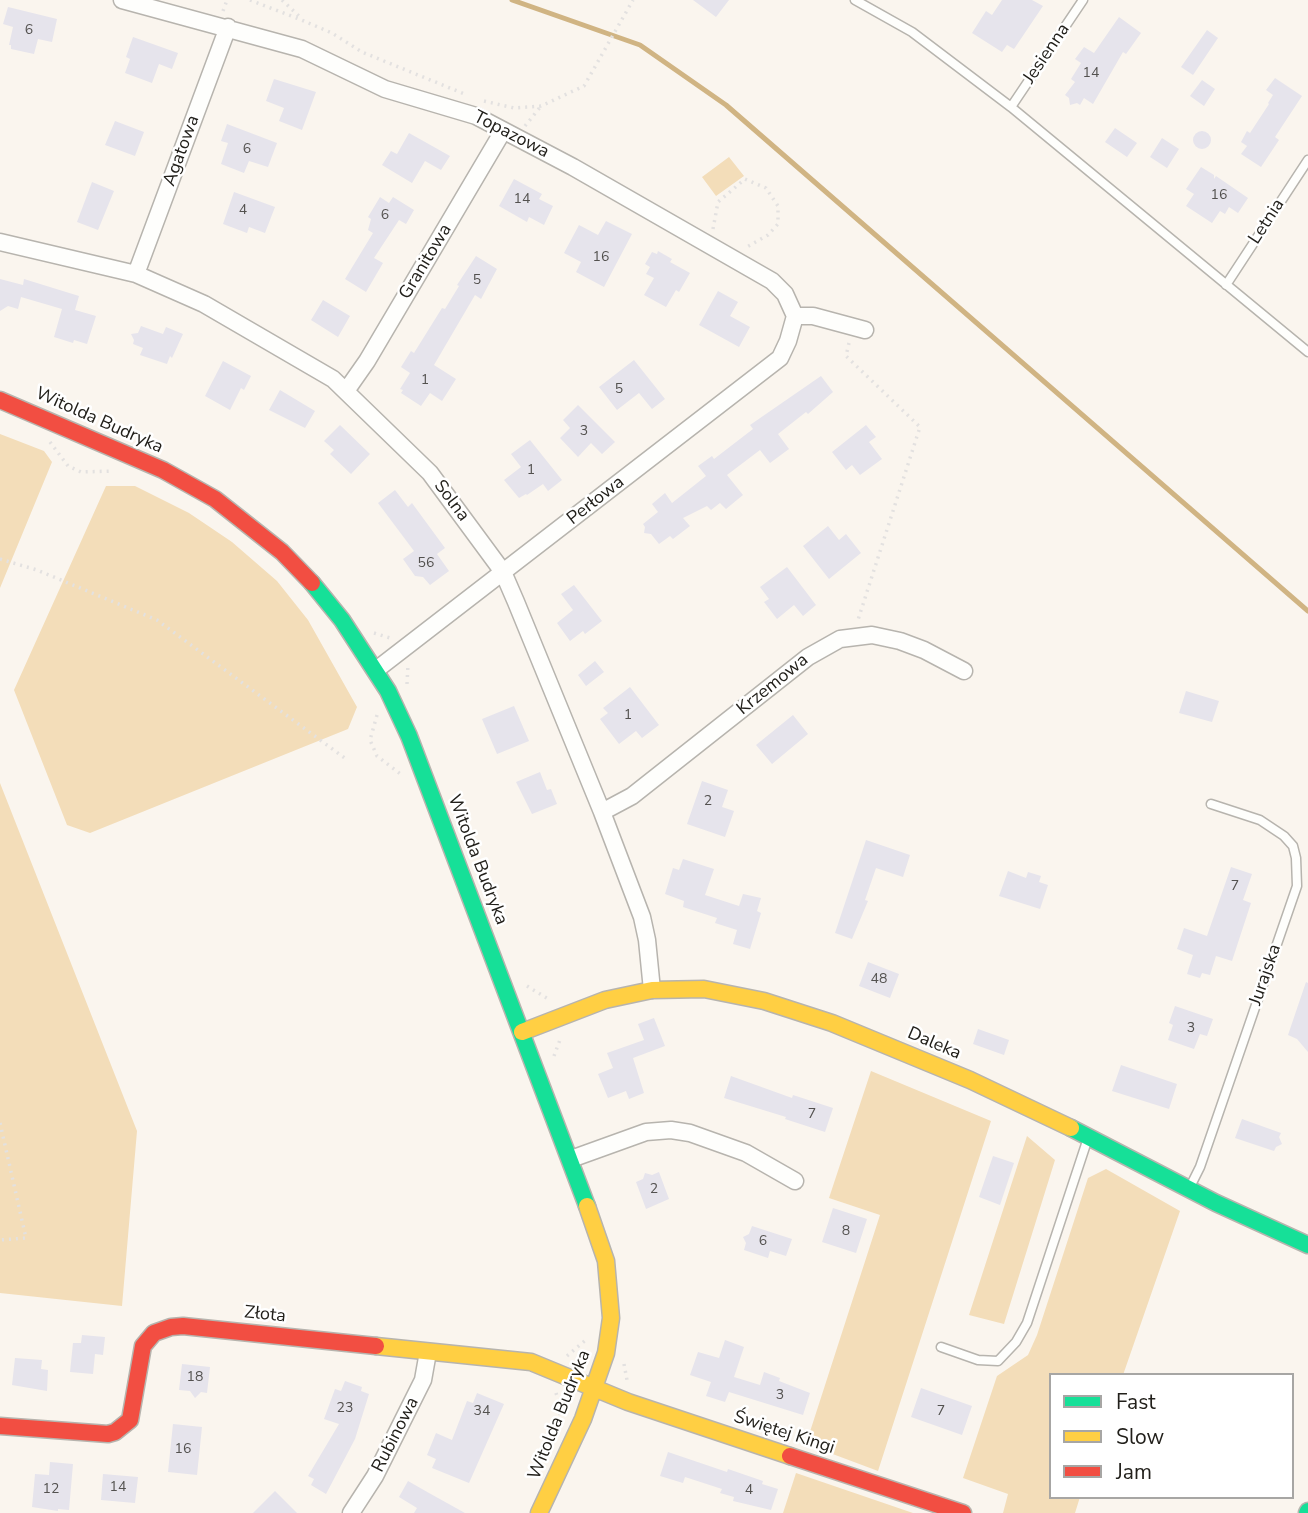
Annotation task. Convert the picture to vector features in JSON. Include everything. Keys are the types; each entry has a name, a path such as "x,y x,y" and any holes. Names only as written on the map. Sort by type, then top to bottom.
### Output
{"street":[{"name":"Topazowa","path":"122,0 302,49 385,89 476,116 711,244 772,281 785,294 795,317"},
{"name":"Agatowa","path":"136,274 228,27"},
{"name":"Granitowa","path":"346,391 510,134"},
{"name":"Solna","path":"0,242 136,274 204,304 333,379 430,473 503,572 642,917 652,990"},
{"path":"795,317 813,316 859,329"},
{"name":"Perłowa","path":"376,670 780,358 795,317"},
{"name":"Witolda Budryka","path":"0,400 163,470 215,499 282,552 315,586 376,670 409,736 571,1159 602,1247 608,1276 610,1329 606,1353 559,1474 540,1513"},
{"name":"Krzemowa","path":"602,813 632,796 808,657 827,645 853,635 872,635 924,650 964,671"},
{"name":"Daleka","path":"522,1032 606,1000 652,990 680,988 732,993 832,1023 970,1080 1188,1189 1308,1245"},
{"path":"571,1159 646,1132 671,1130 690,1133 746,1153 795,1181"},
{"name":"Złota","path":"0,1426 108,1434 115,1432 130,1420 143,1346 154,1333 183,1326 531,1362 594,1387"},
{"name":"Rubinowa","path":"351,1513 375,1476 423,1380 428,1352"},
{"name":"Świętej Kingi","path":"594,1387 628,1402 963,1513"}],"lane":[{"path":"855,0 912,33 1011,107 1308,352"},
{"name":"Jesienna","path":"1011,107 1083,0"},
{"name":"Letnia","path":"1226,285 1308,160"},
{"name":"Jurajska","path":"1188,1189 1200,1167 1297,886 1293,846 1284,835 1260,820 1211,804"},
{"path":"941,1347 978,1360 998,1361 1016,1342 1027,1323 1088,1138"}],"path":[{"path":"250,0 332,33 362,52 468,95"},
{"path":"282,0 304,21"},
{"path":"510,134 541,106 584,86 633,0"},
{"path":"480,100 514,108 541,106"},
{"path":"711,244 718,202 745,179 766,188 778,206 778,224 768,235 730,256"},
{"path":"853,635 919,427 846,356 859,329"},
{"path":"68,466 82,472 120,470"},
{"path":"0,559 37,570 157,620 346,759"},
{"path":"377,708 377,718 370,740 377,756 407,780"},
{"path":"554,1058 565,1028"},
{"path":"0,1123 26,1238 0,1240"},
{"path":"561,1361 589,1337"},
{"path":"552,1381 560,1405 560,1419"}],"shaded area":[{"path":"729,157 744,176 716,196 702,177"},
{"path":"0,434 44,451 52,462 0,588"},
{"path":"106,486 135,486 189,513 232,542 277,581 308,620 357,707 348,729 90,833 67,825 14,690"},
{"path":"0,783 137,1131 122,1306 0,1293"},
{"path":"871,1071 991,1121 878,1471 806,1444 880,1215 829,1198"},
{"path":"1027,1136 1055,1160 1004,1324 969,1315"},
{"path":"1106,1169 1180,1211 1124,1373 1049,1373 1049,1499 1079,1499 1075,1513 1003,1513 1008,1494 963,1478 997,1376 1028,1355 1037,1335 1088,1178"},
{"path":"796,1473 913,1513 783,1513"}],"building":[{"path":"693,0 729,0 716,17"},
{"path":"1002,0 1032,0 1043,6 1014,49 1007,45 1002,52 972,33 986,11 992,15"},
{"path":"8,7 57,19 52,42 38,39 34,54 11,49 9,45 13,27 3,24"},
{"path":"1119,17 1141,33 1126,54 1123,52 1093,104 1084,98 1080,105 1070,105 1069,98 1065,95 1075,82 1071,79 1081,63 1075,59 1084,47 1094,53"},
{"path":"1207,30 1218,38 1193,75 1181,67"},
{"path":"133,37 178,53 172,69 159,64 152,83 125,73 130,59 126,57"},
{"path":"1275,78 1302,96 1275,137 1279,140 1261,167 1241,154 1247,146 1241,142 1269,104 1273,95 1266,90"},
{"path":"274,79 316,92 302,130 279,121 284,108 266,101"},
{"path":"1202,80 1215,89 1204,106 1190,96"},
{"path":"115,121 144,132 135,156 105,145"},
{"path":"227,124 277,143 268,167 249,161 244,173 221,164 228,143 221,141"},
{"path":"1115,128 1137,143 1127,157 1105,142"},
{"path":"1202,131 1208,134 1211,140 1208,146 1202,149 1196,146 1193,140 1196,134"},
{"path":"409,133 450,156 441,170 425,161 412,183 382,165 391,151 397,154"},
{"path":"1162,138 1179,149 1167,168 1150,157"},
{"path":"1201,167 1214,175 1214,179 1216,176 1248,198 1238,213 1229,207 1225,214 1220,211 1212,223 1186,206 1194,194 1186,189"},
{"path":"514,179 542,194 539,199 553,206 544,225 529,217 527,222 499,206"},
{"path":"92,182 114,191 98,230 77,222"},
{"path":"234,192 275,207 265,233 249,227 247,233 223,224"},
{"path":"380,197 389,203 393,197 414,210 406,224 399,220 374,258 383,263 366,292 345,279 373,233 368,230 371,219 368,217"},
{"path":"606,221 632,234 604,287 576,272 581,262 564,253 579,225 598,235"},
{"path":"658,251 672,259 670,262 690,273 666,307 644,295 654,278 646,274 650,267 645,264 652,252 657,254"},
{"path":"476,256 497,269 481,299 475,295 434,365 456,379 442,401 430,393 421,406 401,393 403,390 400,389 410,373 401,367 411,351 414,353 442,308 445,309"},
{"path":"0,279 23,285 24,279 79,296 75,310 96,316 87,344 54,337 62,309 21,297 18,309 8,306 0,311"},
{"path":"718,291 738,302 730,316 750,327 739,347 699,325"},
{"path":"323,300 350,316 338,337 311,320"},
{"path":"141,326 163,334 166,327 183,334 167,364 140,355 143,348 133,344 131,334 138,333"},
{"path":"634,360 665,399 652,409 639,393 617,410 599,387"},
{"path":"223,361 251,376 244,390 241,388 230,410 205,396"},
{"path":"821,376 833,392 808,414 806,412 778,434 789,449 770,463 760,450 727,475 743,495 726,509 720,503 711,510 707,506 683,518 690,526 673,539 670,536 659,544 651,534 644,533 643,524 658,512 652,504 665,493 672,503 706,476 698,466 712,456 714,459 753,429 750,425"},
{"path":"280,390 315,411 305,428 269,410"},
{"path":"578,405 615,442 602,454 591,443 578,457 560,438 570,428 563,420"},
{"path":"340,425 370,454 351,474 330,454 334,450 324,441"},
{"path":"866,425 876,437 869,442 882,459 860,475 852,465 846,470 832,452"},
{"path":"530,440 562,480 548,491 543,484 519,498 504,480 521,467 511,454"},
{"path":"395,490 408,507 412,503 445,548 437,554 449,571 430,585 423,577 415,576 403,559 414,551 378,503"},
{"path":"828,526 839,540 846,534 861,553 829,579 803,546"},
{"path":"787,567 816,605 803,616 794,605 777,619 764,602 769,599 760,587"},
{"path":"574,585 602,621 570,641 557,623 573,610 561,594"},
{"path":"595,661 604,672 586,686 578,675"},
{"path":"630,687 659,725 642,738 636,731 619,744 600,719 608,713 603,708"},
{"path":"1186,691 1219,701 1212,722 1179,713"},
{"path":"514,706 529,741 497,754 482,719"},
{"path":"793,715 808,734 772,764 756,745"},
{"path":"540,772 547,790 551,789 557,804 532,814 516,782"},
{"path":"702,781 728,790 722,807 734,811 725,837 687,824"},
{"path":"866,840 910,855 903,877 876,868 865,900 868,901 852,939 835,933"},
{"path":"683,859 714,869 705,895 739,906 743,894 761,898 757,911 761,913 750,949 733,944 737,930 715,923 717,918 683,907 684,901 665,894 673,868 679,870"},
{"path":"1231,867 1252,874 1243,900 1251,903 1232,961 1216,956 1210,975 1202,973 1200,978 1187,974 1193,955 1177,949 1184,928 1207,936"},
{"path":"1008,871 1026,878 1028,872 1041,876 1039,882 1048,885 1040,909 999,896"},
{"path":"868,962 899,974 890,998 859,986"},
{"path":"1306,982 1308,1052 1297,1039 1288,1035"},
{"path":"1175,1006 1213,1019 1207,1036 1200,1034 1194,1049 1168,1040 1173,1025 1169,1023"},
{"path":"654,1018 665,1046 633,1058 644,1093 629,1099 626,1091 608,1098 598,1074 613,1068 607,1053 644,1040 638,1024"},
{"path":"978,1029 1009,1040 1004,1055 973,1044"},
{"path":"1121,1065 1177,1084 1169,1109 1112,1091"},
{"path":"731,1076 792,1098 793,1095 833,1108 825,1132 724,1098"},
{"path":"1242,1119 1281,1133 1279,1137 1282,1144 1274,1151 1235,1138"},
{"path":"993,1156 1014,1163 1000,1205 979,1197"},
{"path":"659,1172 669,1199 646,1209 636,1182 643,1179 645,1173 652,1175"},
{"path":"833,1208 867,1219 856,1253 822,1242"},
{"path":"752,1226 792,1239 786,1256 770,1251 768,1258 744,1250 746,1243 743,1237 749,1234"},
{"path":"82,1335 105,1337 103,1355 95,1354 93,1374 70,1372 73,1343 81,1343"},
{"path":"725,1340 744,1347 734,1377 760,1385 764,1372 810,1393 803,1415 729,1392 725,1402 706,1396 711,1382 690,1375 698,1352 719,1358"},
{"path":"15,1358 42,1360 41,1369 48,1370 47,1391 12,1385"},
{"path":"182,1364 210,1367 207,1393 201,1392 195,1398 190,1391 179,1390"},
{"path":"345,1381 362,1387 361,1391 369,1394 355,1439 326,1494 311,1485 314,1479 308,1476 339,1424 324,1419 335,1389 341,1391"},
{"path":"921,1388 972,1406 962,1435 911,1417"},
{"path":"477,1393 504,1404 469,1483 432,1468 436,1459 427,1455 436,1433 452,1440 467,1401 473,1403"},
{"path":"173,1424 202,1427 197,1475 168,1472"},
{"path":"668,1452 727,1472 728,1469 778,1489 771,1510 733,1501 734,1497 720,1493 722,1489 685,1477 683,1483 660,1476"},
{"path":"50,1462 73,1464 69,1510 32,1507 35,1474 49,1475"},
{"path":"103,1474 138,1477 135,1503 101,1500"},
{"path":"408,1481 465,1513 414,1513 417,1508 399,1497"},
{"path":"275,1491 297,1513 253,1513"}],"waterway":[{"path":"512,0 640,45 726,105 1308,611"}],"traffic: fast":[{"path":"312,583 342,620 388,691 409,736 587,1206"},
{"path":"1071,1128 1216,1203 1308,1245"}],"traffic: slow":[{"path":"522,1032 605,1000 652,990 704,989 764,1001 832,1023 970,1080 1071,1128"},
{"path":"539,1513 583,1419 606,1353 611,1318 606,1261 587,1206"},
{"path":"376,1346 531,1362 628,1402 790,1456"}],"traffic: jam":[{"path":"0,400 163,470 215,499 282,552 312,583"},
{"path":"0,1426 108,1434 115,1432 130,1420 143,1346 154,1333 171,1327 183,1326 376,1346"},
{"path":"790,1456 963,1513"}]}
